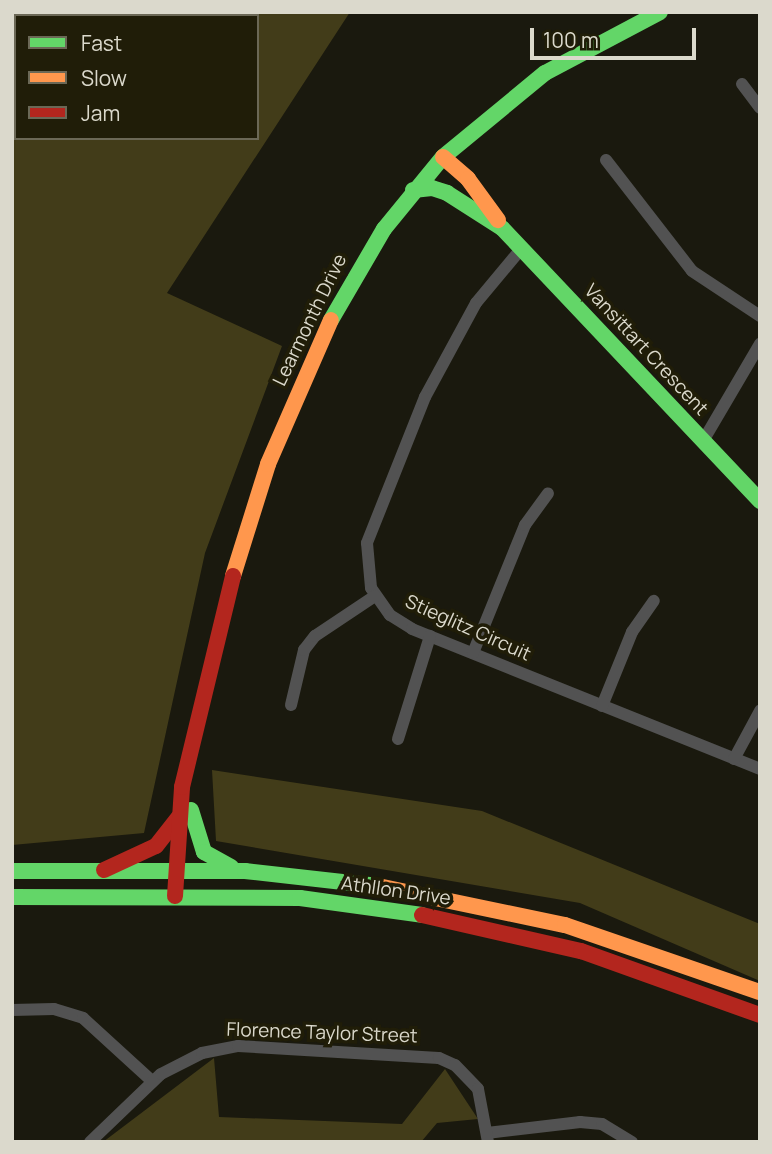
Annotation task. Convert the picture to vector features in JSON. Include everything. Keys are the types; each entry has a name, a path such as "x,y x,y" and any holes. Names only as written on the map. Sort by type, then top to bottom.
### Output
{"main road":[{"name":"Learmonth Drive","path":"175,896 185,814 193,789 188,777 219,621 268,464 335,310 363,260 413,190 443,157 545,73 660,12"},
{"path":"468,136 468,180"},
{"name":"Vansittart Crescent","path":"443,157 468,180 502,228 521,249 760,501"},
{"name":"Vansittart Crescent","path":"413,190 432,188 447,193 502,228"},
{"path":"103,870 156,846 185,814 208,856 245,871"},
{"name":"Athllon Drive","path":"12,871 245,871 391,887 515,912 614,939 760,992"},
{"name":"Athllon Drive","path":"12,897 300,898 450,919 581,951 760,1015"}],"street":[{"path":"742,84 760,108"},
{"path":"606,160 692,271 760,316"},
{"path":"291,705 302,658 315,636 374,596 365,552 395,465 452,343 476,303 521,249"},
{"path":"703,441 760,344"},
{"path":"473,653 525,524 548,492"},
{"name":"Stieglitz Circuit","path":"374,596 397,620 430,636 760,769"},
{"path":"602,706 632,632 654,601"},
{"path":"398,739 430,636"},
{"path":"734,759 760,711"},
{"path":"12,1010 54,1009 83,1018 152,1081"},
{"name":"Florence Taylor Street","path":"89,1142 152,1081 202,1053 238,1046 430,1055 455,1065 473,1083 483,1104 487,1137"},
{"path":"487,1137 580,1122 602,1125 632,1142"}],"shaded area":[{"path":"12,12 350,12 167,293 282,346 205,553 144,833 12,845"},
{"path":"212,770 482,811 760,924 760,981 580,903 216,841"},
{"path":"214,1058 219,1117 402,1124 445,1069 478,1119 437,1123 421,1142 103,1142"}],"traffic: fast":[{"path":"331,320 384,229 443,157 545,73 660,12"},
{"path":"413,190 432,188 447,193 502,228 760,501"},
{"path":"191,810 204,852 231,867"},
{"path":"12,871 245,871 378,886"},
{"path":"12,897 300,898 422,915"}],"traffic: slow":[{"path":"443,157 468,179 498,220"},
{"path":"233,576 268,464 331,320"},
{"path":"378,886 565,925 760,992"}],"traffic: jam":[{"path":"175,896 182,787 233,576"},
{"path":"104,870 156,846 179,817"},
{"path":"422,915 581,951 760,1015"}]}
